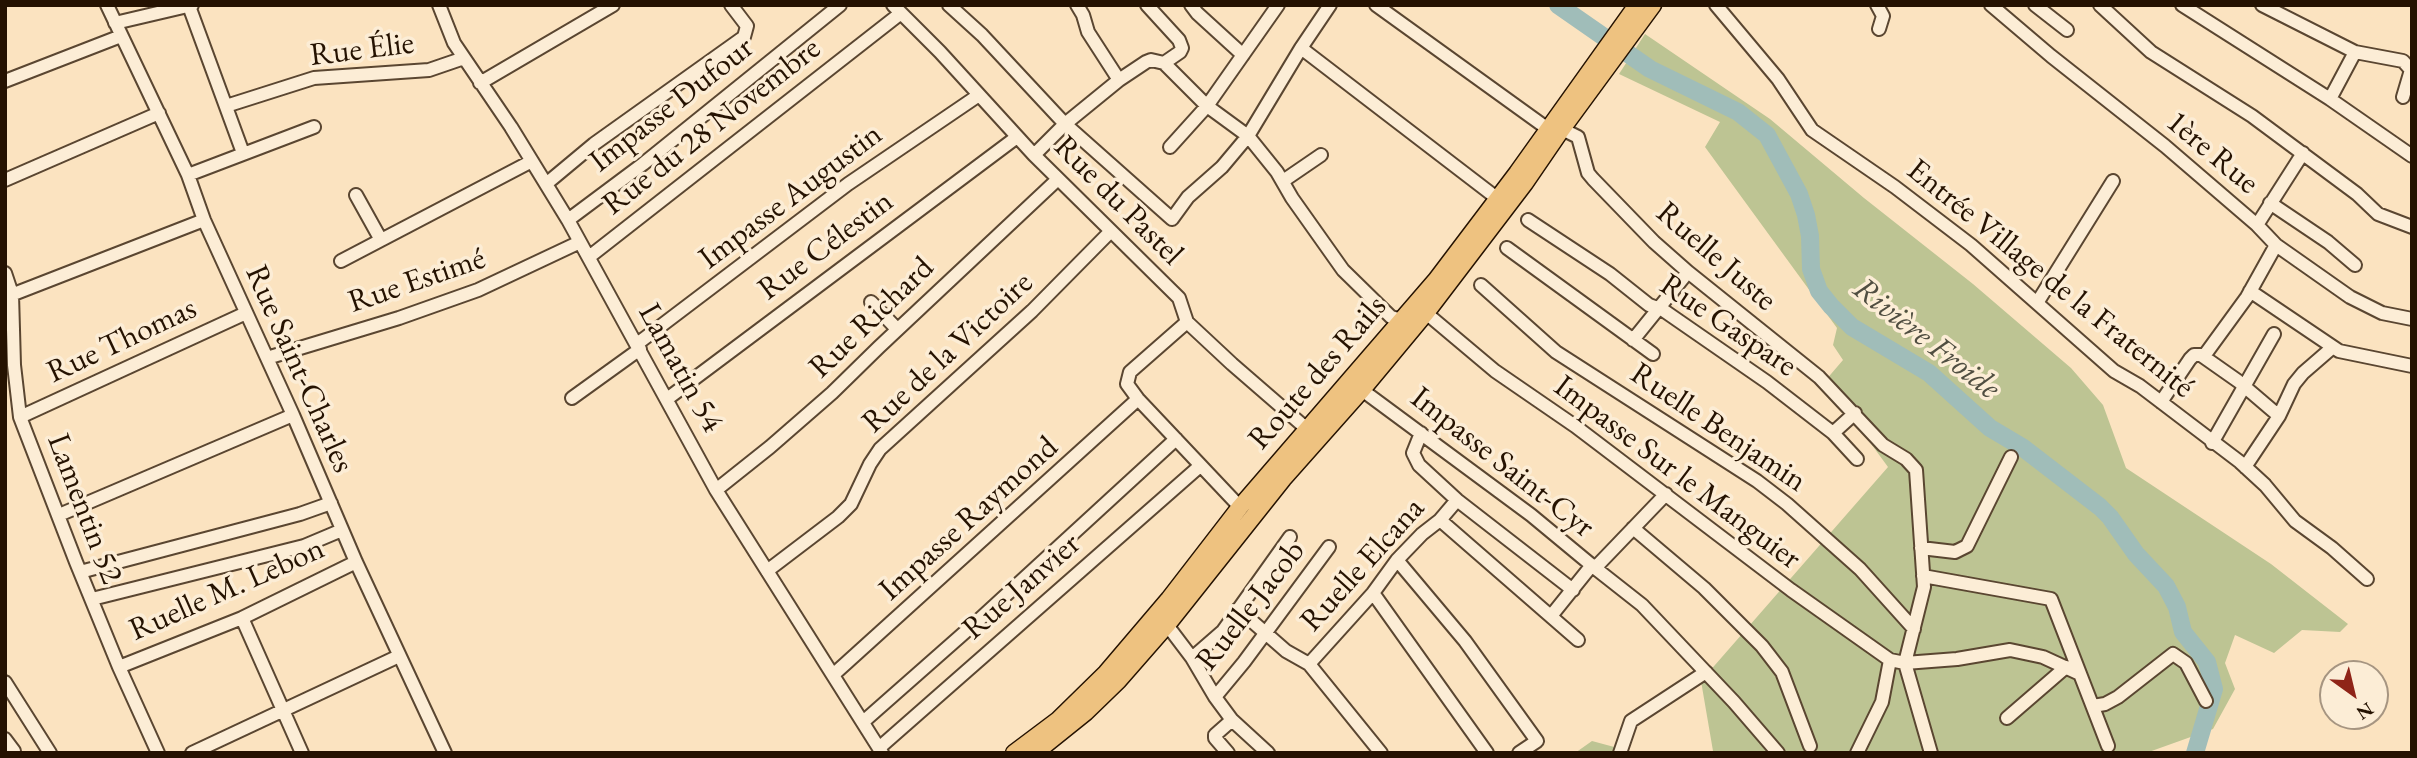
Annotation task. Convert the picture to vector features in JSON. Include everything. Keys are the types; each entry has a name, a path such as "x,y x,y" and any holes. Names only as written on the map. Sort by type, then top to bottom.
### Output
{"main road":[{"name":"Route des Rails","path":"1585,88 1637,5"},
{"name":"Route des Rails","path":"1014,753 1058,720 1106,673 1169,599 1240,507 1436,280 1498,198 1653,5"},
{"name":"Route des Rails","path":"1035,753 1086,712 1118,681 1167,625 1283,479 1426,313 1525,183 1555,129"}],"street":[{"name":"Rue Saint-Charles","path":"107,5 188,175 204,220 293,415 356,562 445,753"},
{"name":"Lamatin 54","path":"439,5 454,43 568,220 716,489 881,750"},
{"path":"480,83 613,5"},
{"path":"546,184 594,144 744,37 747,26 731,5"},
{"name":"Impasse Dufour","path":"568,220 643,164 840,5"},
{"path":"949,5 982,35 1065,124 1172,219 1188,197 1222,167 1248,136 1301,48 1331,5"},
{"path":"1077,5 1088,32 1119,80"},
{"path":"1147,5 1179,40 1182,48 1164,63"},
{"path":"1191,5 1243,55"},
{"path":"1170,147 1208,106 1278,5"},
{"name":"Ruelle Juste","path":"1376,5 1555,129 1578,137 1588,173 1654,242 1819,377 1883,445 1906,458 1916,470 1924,587 1905,663"},
{"name":"Entrée Village de la Fraternité","path":"1716,5 1778,79 1812,130 1972,245 2114,371 2161,402 2245,467 2295,521 2332,548 2367,579"},
{"path":"1877,5 1883,16 1879,29"},
{"name":"1ère Rue","path":"1991,5 2051,57 2165,146 2276,244 2350,297 2382,313 2412,319"},
{"path":"2035,5 2067,30"},
{"path":"2100,5 2151,52 2205,85 2303,153 2357,194 2378,214 2412,227"},
{"path":"2182,5 2330,99 2412,156"},
{"path":"2262,5 2355,52 2408,64 2411,69 2403,97"},
{"path":"115,23 190,6 243,153"},
{"name":"Rue du Pastel","path":"897,9 1034,155 1179,299 1187,322 1307,429"},
{"name":"Rue du 28 Novembre","path":"589,257 897,9"},
{"path":"5,81 121,36"},
{"path":"1301,48 1498,198"},
{"path":"2330,99 2355,52"},
{"name":"Rue Élie","path":"226,106 314,78 429,70 464,58"},
{"path":"1034,155 1065,124 1119,80 1151,60 1164,63 1208,106 1248,136 1283,181 1343,270 1391,317 1402,320"},
{"name":"Impasse Augustin","path":"572,398 848,184 979,95"},
{"path":"5,180 159,113"},
{"path":"188,175 314,127"},
{"name":"Rue Célestin","path":"667,399 1017,137"},
{"path":"2257,225 2303,153"},
{"path":"1283,181 1321,155"},
{"path":"341,261 532,161"},
{"name":"Rue Richard","path":"716,489 832,393 1058,179"},
{"path":"2037,303 2113,181"},
{"path":"356,195 380,240"},
{"path":"2270,203 2328,242 2355,265"},
{"path":"9,296 204,220"},
{"name":"Rue Gaspare","path":"1528,220 1610,274 1649,305 1657,307 1767,382 1833,433 1857,459"},
{"name":"Rue de la Victoire","path":"767,571 838,517 851,504 880,449 1032,311 1110,232"},
{"name":"Rue Estimé","path":"267,358 399,318 478,290 580,242"},
{"path":"2204,356 2250,291 2276,244"},
{"path":"1507,248 1653,354"},
{"path":"1633,340 1688,272"},
{"name":"Lamentin 52","path":"5,274 20,417 118,667 158,753"},
{"name":"Ruelle Benjamin","path":"1480,285 1556,352 1757,481 1787,504 1860,569 1913,629"},
{"path":"2250,291 2339,351 2412,366"},
{"path":"871,302 897,329"},
{"name":"Rue Thomas","path":"20,417 246,313"},
{"name":"Impasse Sur le Manguier","path":"1426,313 1503,377 1575,426 1791,590 1890,660 1905,663 1957,659 2010,650 2043,657 2080,674"},
{"path":"1187,322 1130,372 1127,384 1240,507"},
{"path":"2212,443 2274,334"},
{"path":"2245,467 2279,416 2294,384 2333,347"},
{"path":"2161,402 2190,359 2194,355 2204,356 2279,416"},
{"name":"Impasse Saint-Cyr","path":"1362,390 1594,566 1666,494"},
{"name":"Impasse Raymond","path":"834,675 1138,399"},
{"path":"1833,433 1855,413"},
{"path":"59,515 293,415"},
{"path":"1420,433 1413,447 1414,458 1419,466 1457,500 1573,590"},
{"path":"863,722 981,618 1175,439"},
{"path":"1921,548 1955,552 1968,546 2011,457"},
{"name":"Rue Janvier","path":"881,750 1200,466"},
{"name":"Ruelle Elcana","path":"1309,664 1373,593 1397,559 1440,520 1457,500"},
{"path":"80,572 300,514 331,503"},
{"path":"1440,520 1578,640"},
{"path":"1633,528 1704,588 1762,646 1782,672 1810,746"},
{"path":"92,599 303,546 342,530"},
{"path":"1192,658 1223,631 1290,537"},
{"name":"Ruelle Jacob","path":"1215,697 1329,547"},
{"path":"1397,559 1465,641 1538,741 1519,753"},
{"name":"Ruelle M. Lebon","path":"118,667 242,618 356,562"},
{"path":"1551,616 1594,566 1642,605 1778,753"},
{"path":"1923,576 2051,599 2108,746"},
{"path":"1373,593 1488,753"},
{"path":"1238,609 1286,651 1309,664 1381,753"},
{"path":"242,618 302,753"},
{"path":"1167,625 1232,720 1268,753"},
{"path":"2093,706 2105,704 2118,697 2173,654 2186,663 2206,701"},
{"path":"192,753 399,656"},
{"path":"1857,753 1882,702 1890,660"},
{"path":"1905,663 1931,753"},
{"path":"2007,718 2066,667"},
{"path":"1620,753 1630,721 1706,672"},
{"path":"5,682 50,753"},
{"path":"1228,753 1215,735 1232,720"},
{"path":"5,739 13,751"}],"green space":[{"path":"1645,34 1770,119 1973,284 2071,368 2103,405 2126,468 2271,564 2348,624 2340,632 2302,630 2274,653 2235,635 2225,663 2235,689 2213,729 2146,753 1575,753 1592,741 1629,751 1713,751 1701,681 1888,467 1825,381 1843,360 1833,345 1837,328 1705,147 1720,122 1619,74"}],"waterway":[{"name":"Rivière Froide","path":"1558,5 1650,69 1738,112 1767,135 1799,194 1810,236 1811,269 1819,291 1831,306 1852,327 1929,373 1990,428 2022,447 2110,517 2136,554 2166,586 2177,607 2183,632 2207,662 2214,689 2195,753"}]}
